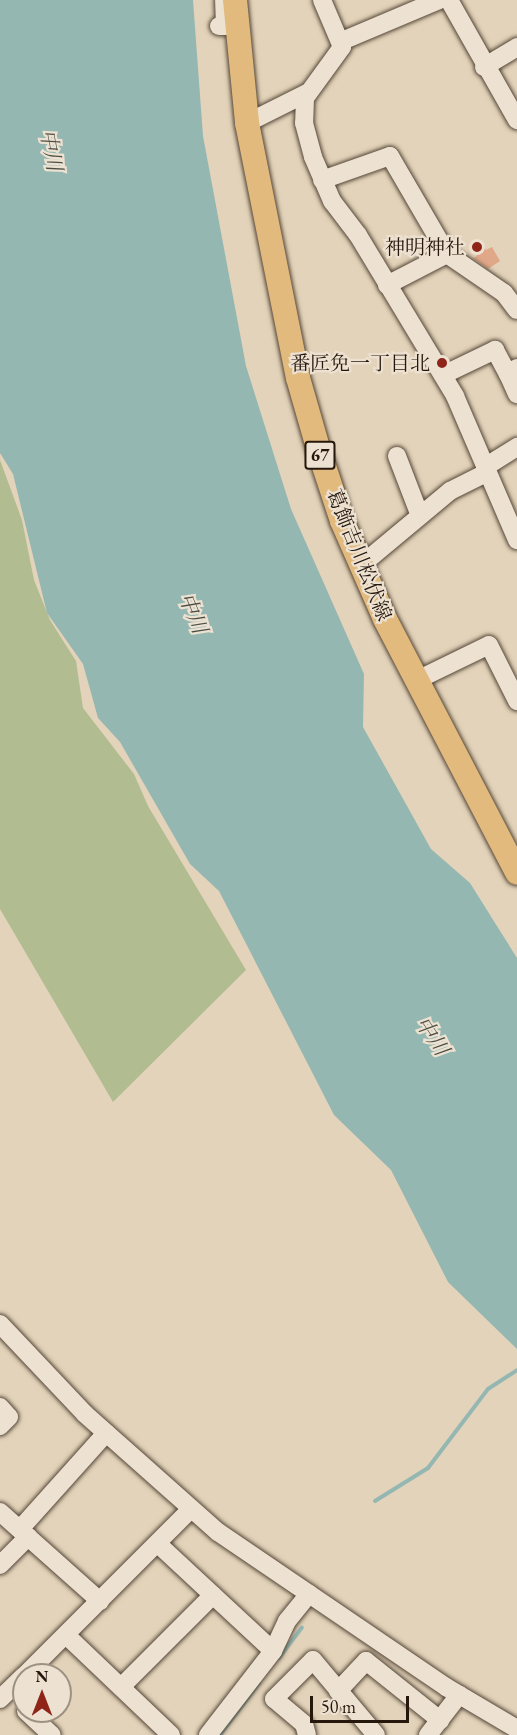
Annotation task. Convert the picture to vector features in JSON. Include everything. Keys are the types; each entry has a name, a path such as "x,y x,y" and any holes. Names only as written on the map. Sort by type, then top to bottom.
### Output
{"main road":[{"name":"葛飾吉川松伏線","path":"235,0 247,123 298,378 360,566 415,681 517,873"}],"street":[{"path":"219,26 225,26 224,0"},
{"path":"247,123 307,93 338,55 342,41 322,0"},
{"path":"342,41 439,0"},
{"path":"449,0 484,67 517,120"},
{"path":"484,67 517,47"},
{"path":"307,93 304,123 322,180 443,375 517,540"},
{"path":"322,180 390,156 447,254 509,294 517,310"},
{"path":"387,285 447,254"},
{"path":"443,375 495,350 513,371 517,394"},
{"path":"360,566 450,491 486,470 517,447"},
{"path":"398,456 420,516"},
{"path":"415,681 489,645 517,701"},
{"path":"0,1324 106,1433 190,1510 459,1695 514,1726"},
{"path":"0,1407 9,1417 0,1426"},
{"path":"0,1565 106,1433"},
{"path":"38,1663 190,1510"},
{"path":"0,1512 100,1601"},
{"path":"158,1544 273,1651"},
{"path":"208,1735 273,1651 287,1621 309,1594"},
{"path":"121,1687 213,1595"},
{"path":"66,1635 171,1735"},
{"path":"307,1735 304,1724 274,1699 314,1660 376,1735"},
{"path":"338,1691 366,1661 440,1720"},
{"path":"428,1735 459,1695"},
{"path":"39,1723 52,1735"}],"green space":[{"path":"0,460 22,520 34,580 50,620 76,661 83,708 134,774 148,806 246,970 113,1102 0,909"}],"water":[{"name":"中川","path":"0,0 193,0 203,136 246,366 291,509 364,674 363,727 431,849 470,883 517,958 517,1349 448,1282 391,1170 334,1115 219,891 190,864 120,742 98,718 83,664 47,613 13,474 0,453"}],"building":[{"path":"479,240 486,250 492,247 500,261 488,269 473,258 477,256 470,246"}],"waterway":[{"path":"375,1501 428,1468 488,1389 517,1370"},
{"path":"279,1658 302,1628"},
{"path":"220,1735 259,1683"}],"place":[{"name":"神明神社","path":"477,247"},
{"name":"番匠免一丁目北","path":"442,363"}]}
